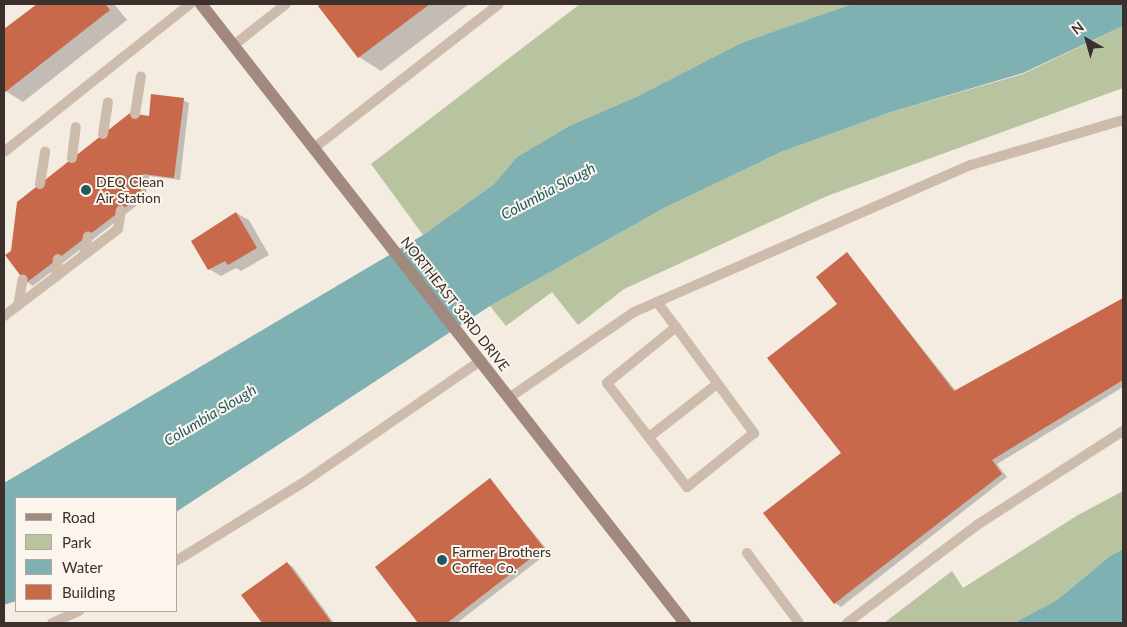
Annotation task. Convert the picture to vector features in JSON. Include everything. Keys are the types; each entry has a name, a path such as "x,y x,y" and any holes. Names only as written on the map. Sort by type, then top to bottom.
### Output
{"main road":[{"name":"NORTHEAST 33RD DRIVE","path":"199,4 234,45 685,623"}],"lane":[{"path":"4,152 199,4"},
{"path":"234,45 286,4"},
{"path":"314,148 499,4"},
{"path":"135,114 141,76"},
{"path":"103,134 108,102"},
{"path":"509,398 634,312 971,165 1123,120"},
{"path":"72,158 76,126"},
{"path":"40,184 45,151"},
{"path":"4,316 118,229 121,210"},
{"path":"84,255 88,236"},
{"path":"56,277 58,258"},
{"path":"18,306 23,279"},
{"path":"657,302 676,327 717,384 754,433 687,487 607,383 676,327"},
{"path":"178,560 312,476 480,361"},
{"path":"649,437 717,384"},
{"path":"847,623 977,525 1123,431"},
{"path":"746,553 799,623"},
{"path":"52,623 77,612"}],"green space":[{"path":"580,4 852,4 741,43 636,97 569,126 517,157 494,184 423,235 371,164"},
{"path":"1123,26 1123,88 827,196 624,289 578,325 552,292 506,326 490,306 664,208 781,152 891,112 1023,74"},
{"path":"1123,491 1123,549 1110,556 1057,600 1014,623 884,623 952,571 963,588 1078,515"}],"water":[{"name":"Columbia Slough","path":"852,4 1123,4 1123,26 1023,73 891,112 781,152 664,208 490,306 178,511 178,497 15,497 15,601 4,605 4,483 423,235 494,184 517,157 569,126 636,97 741,43"},
{"path":"1123,549 1123,623 1014,623 1057,600 1110,556"}],"building":[{"path":"37,4 105,4 110,10 4,93 4,29"},
{"path":"321,4 430,4 358,58 318,6"},
{"name":"DEQ Clean Air Station","path":"151,94 184,98 174,178 143,174 140,196 26,283 5,255 11,251 17,202 130,113 149,116"},
{"path":"236,212 257,248 228,265 225,261 208,270 191,241"},
{"path":"847,252 954,391 1123,298 1123,380 992,460 1002,474 834,604 763,513 841,453 767,358 837,304 816,277"},
{"path":"490,478 544,548 447,623 418,623 375,567"},
{"path":"287,562 332,623 262,623 241,595"}],"place":[{"name":"DEQ Clean Air Station","path":"86,190"},
{"name":"Farmer Brothers Coffee Co.","path":"442,560"}]}
